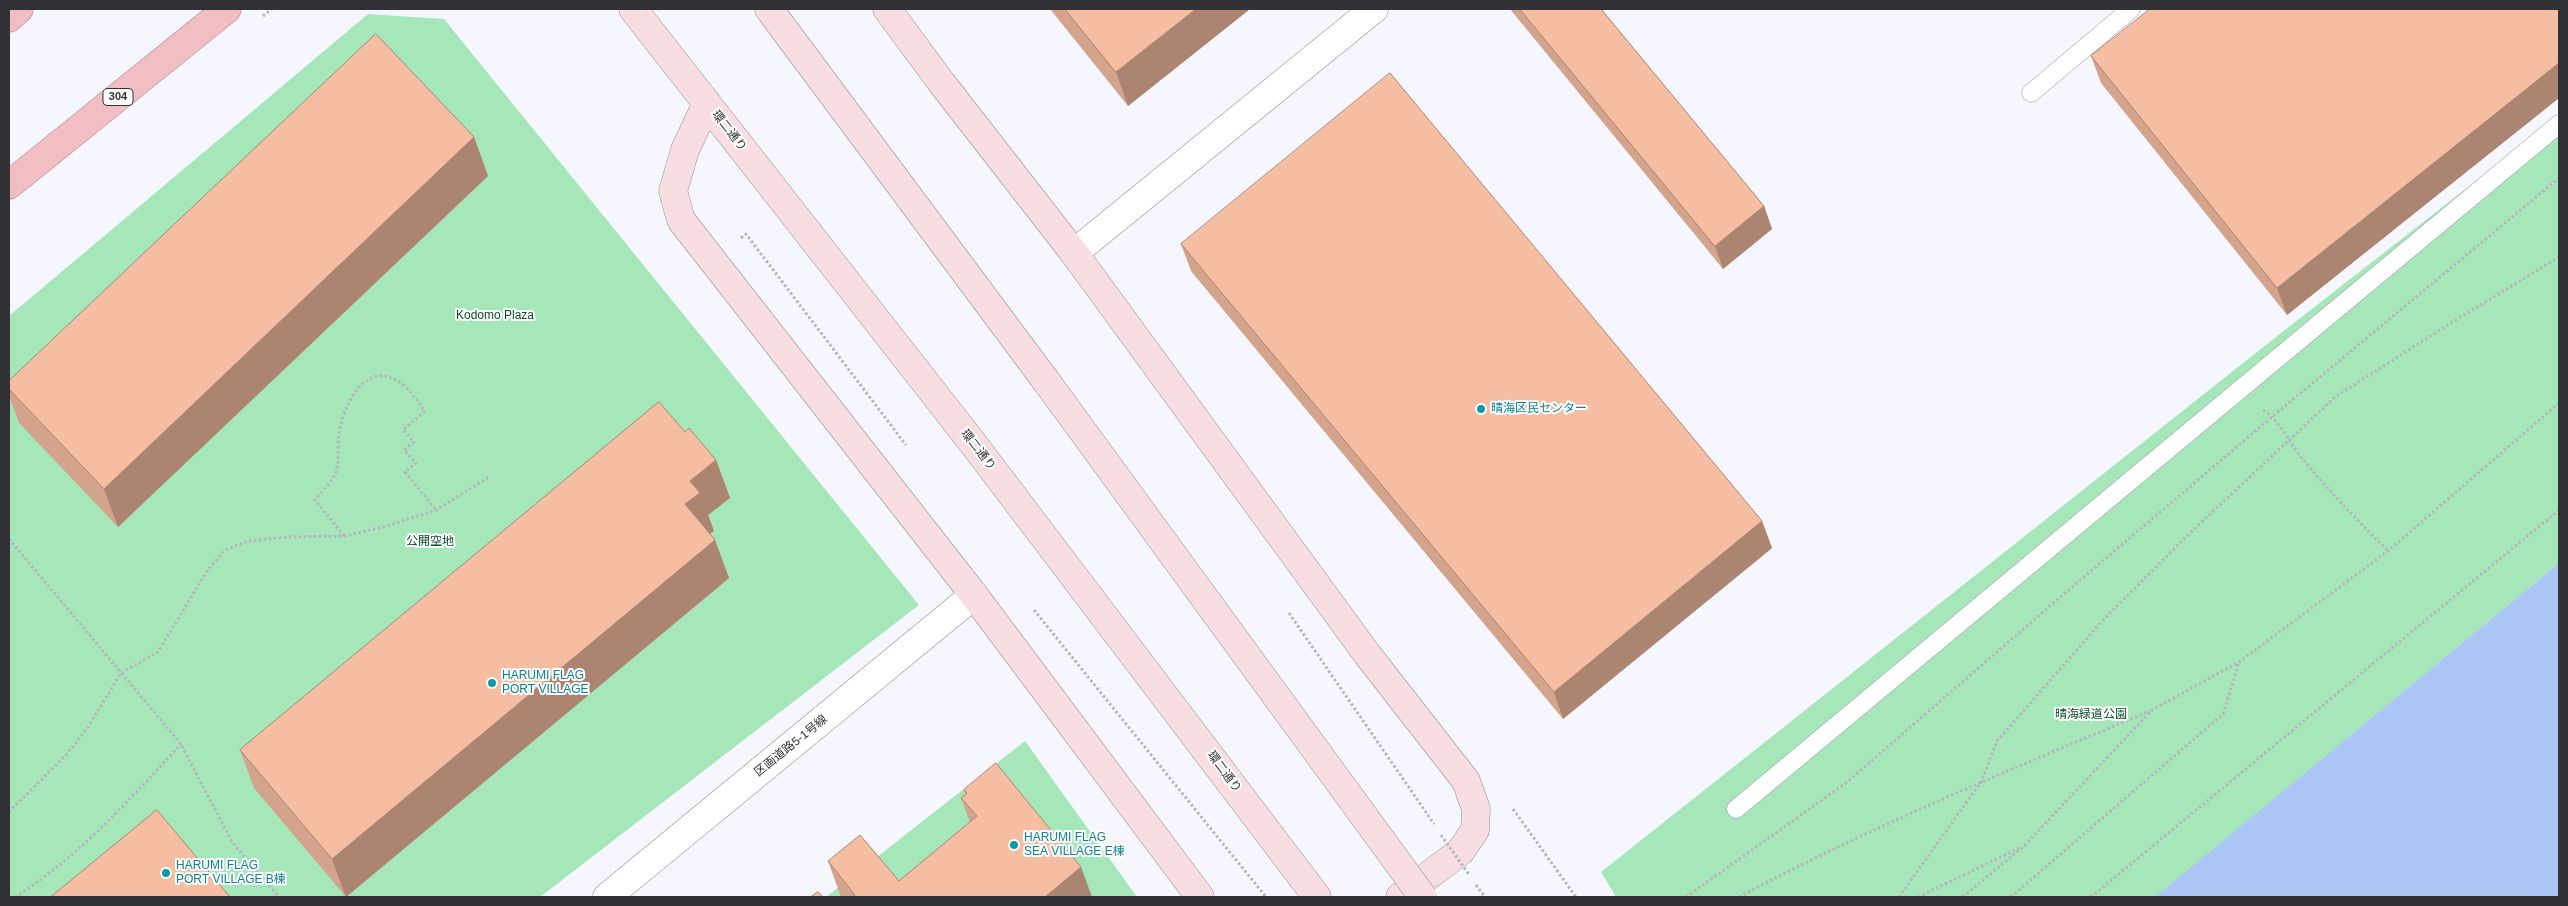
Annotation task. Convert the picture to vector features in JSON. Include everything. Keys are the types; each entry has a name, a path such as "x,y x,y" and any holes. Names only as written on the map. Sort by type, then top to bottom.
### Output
{"main road":[{"path":"9,18 19,9"},
{"name":"304","path":"9,184 227,9"},
{"name":"環二通り","path":"633,9 972,442 1317,897"},
{"path":"769,9 1049,385 1423,897"},
{"path":"887,9 941,82 1074,253 1368,654 1466,781 1476,809 1475,830 1461,851 1400,897"},
{"path":"707,103 685,150 673,191 681,220 974,595 1200,897"}],"street":[{"path":"1074,253 1374,9"},
{"name":"区画道路5-1号線","path":"607,897 974,595"}],"lane":[{"path":"2031,93 2130,9"},
{"path":"1736,809 2559,124"}],"path":[{"path":"1686,897 1846,783 2058,598 2559,178"},
{"path":"746,234 908,447"},
{"path":"1899,897 1981,782 1997,741 2102,621 2289,439 2335,397 2442,328 2559,257"},
{"path":"344,536 315,500 336,472 339,433 349,400 356,389 366,380 381,377 395,379 407,388 425,411 403,430 414,442 404,450 416,463 405,472 436,510"},
{"path":"2236,392 2273,416 2300,456 2388,551"},
{"path":"1739,897 1819,855 1981,782 2152,710 2239,662 2388,551 2559,403"},
{"path":"9,812 72,747 88,727 121,673 158,652 207,570 226,550 248,541 288,537 344,536 387,526 436,510 489,477"},
{"path":"2091,897 2559,510"},
{"path":"9,539 181,744 232,842 279,897"},
{"path":"1029,604 1266,897"},
{"path":"1285,608 1470,876"},
{"path":"2011,897 2223,714 2239,662"},
{"path":"1963,897 2025,845 2152,710"},
{"path":"15,897 44,879 94,837 181,744"},
{"path":"1918,897 2025,845"}],"green space":[{"name":"公開空地","path":"368,14 444,19 919,605 540,897 9,897 9,316"},
{"name":"晴海緑道公園","path":"2559,116 2559,563 2156,897 1616,897 1601,872 2267,344"},
{"path":"1025,741 1137,897 826,897"}],"water":[{"path":"2559,563 2559,897 2155,897"}],"building":[{"path":"1065,9 1196,9 1116,72"},
{"path":"1520,9 1601,9 1764,206 1715,246"},
{"path":"2150,9 2559,9 2559,63 2277,288 2091,56"},
{"path":"376,34 474,137 104,489 9,389 9,381"},
{"name":"晴海区民センター","path":"1390,73 1762,521 1554,692 1181,244"},
{"name":"HARUMI FLAG PORT VILLAGE","path":"659,402 685,432 689,428 716,460 690,481 700,493 685,504 715,540 332,859 240,750"},
{"path":"996,763 1081,867 1045,897 852,897 855,895 828,861 860,835 899,881 977,816 961,798 967,793 964,790"},
{"path":"157,810 230,897 51,897"},
{"path":"818,892 823,897 811,897"}],"place":[{"name":"晴海区民センター","path":"1481,409"},
{"name":"HARUMI FLAG PORT VILLAGE","path":"492,683"},
{"name":"HARUMI FLAG SEA VILLAGE E棟","path":"1014,845"},
{"name":"HARUMI FLAG PORT VILLAGE B棟","path":"166,873"}],"park label":[{"name":"Kodomo Plaza","path":"495,316"}]}
